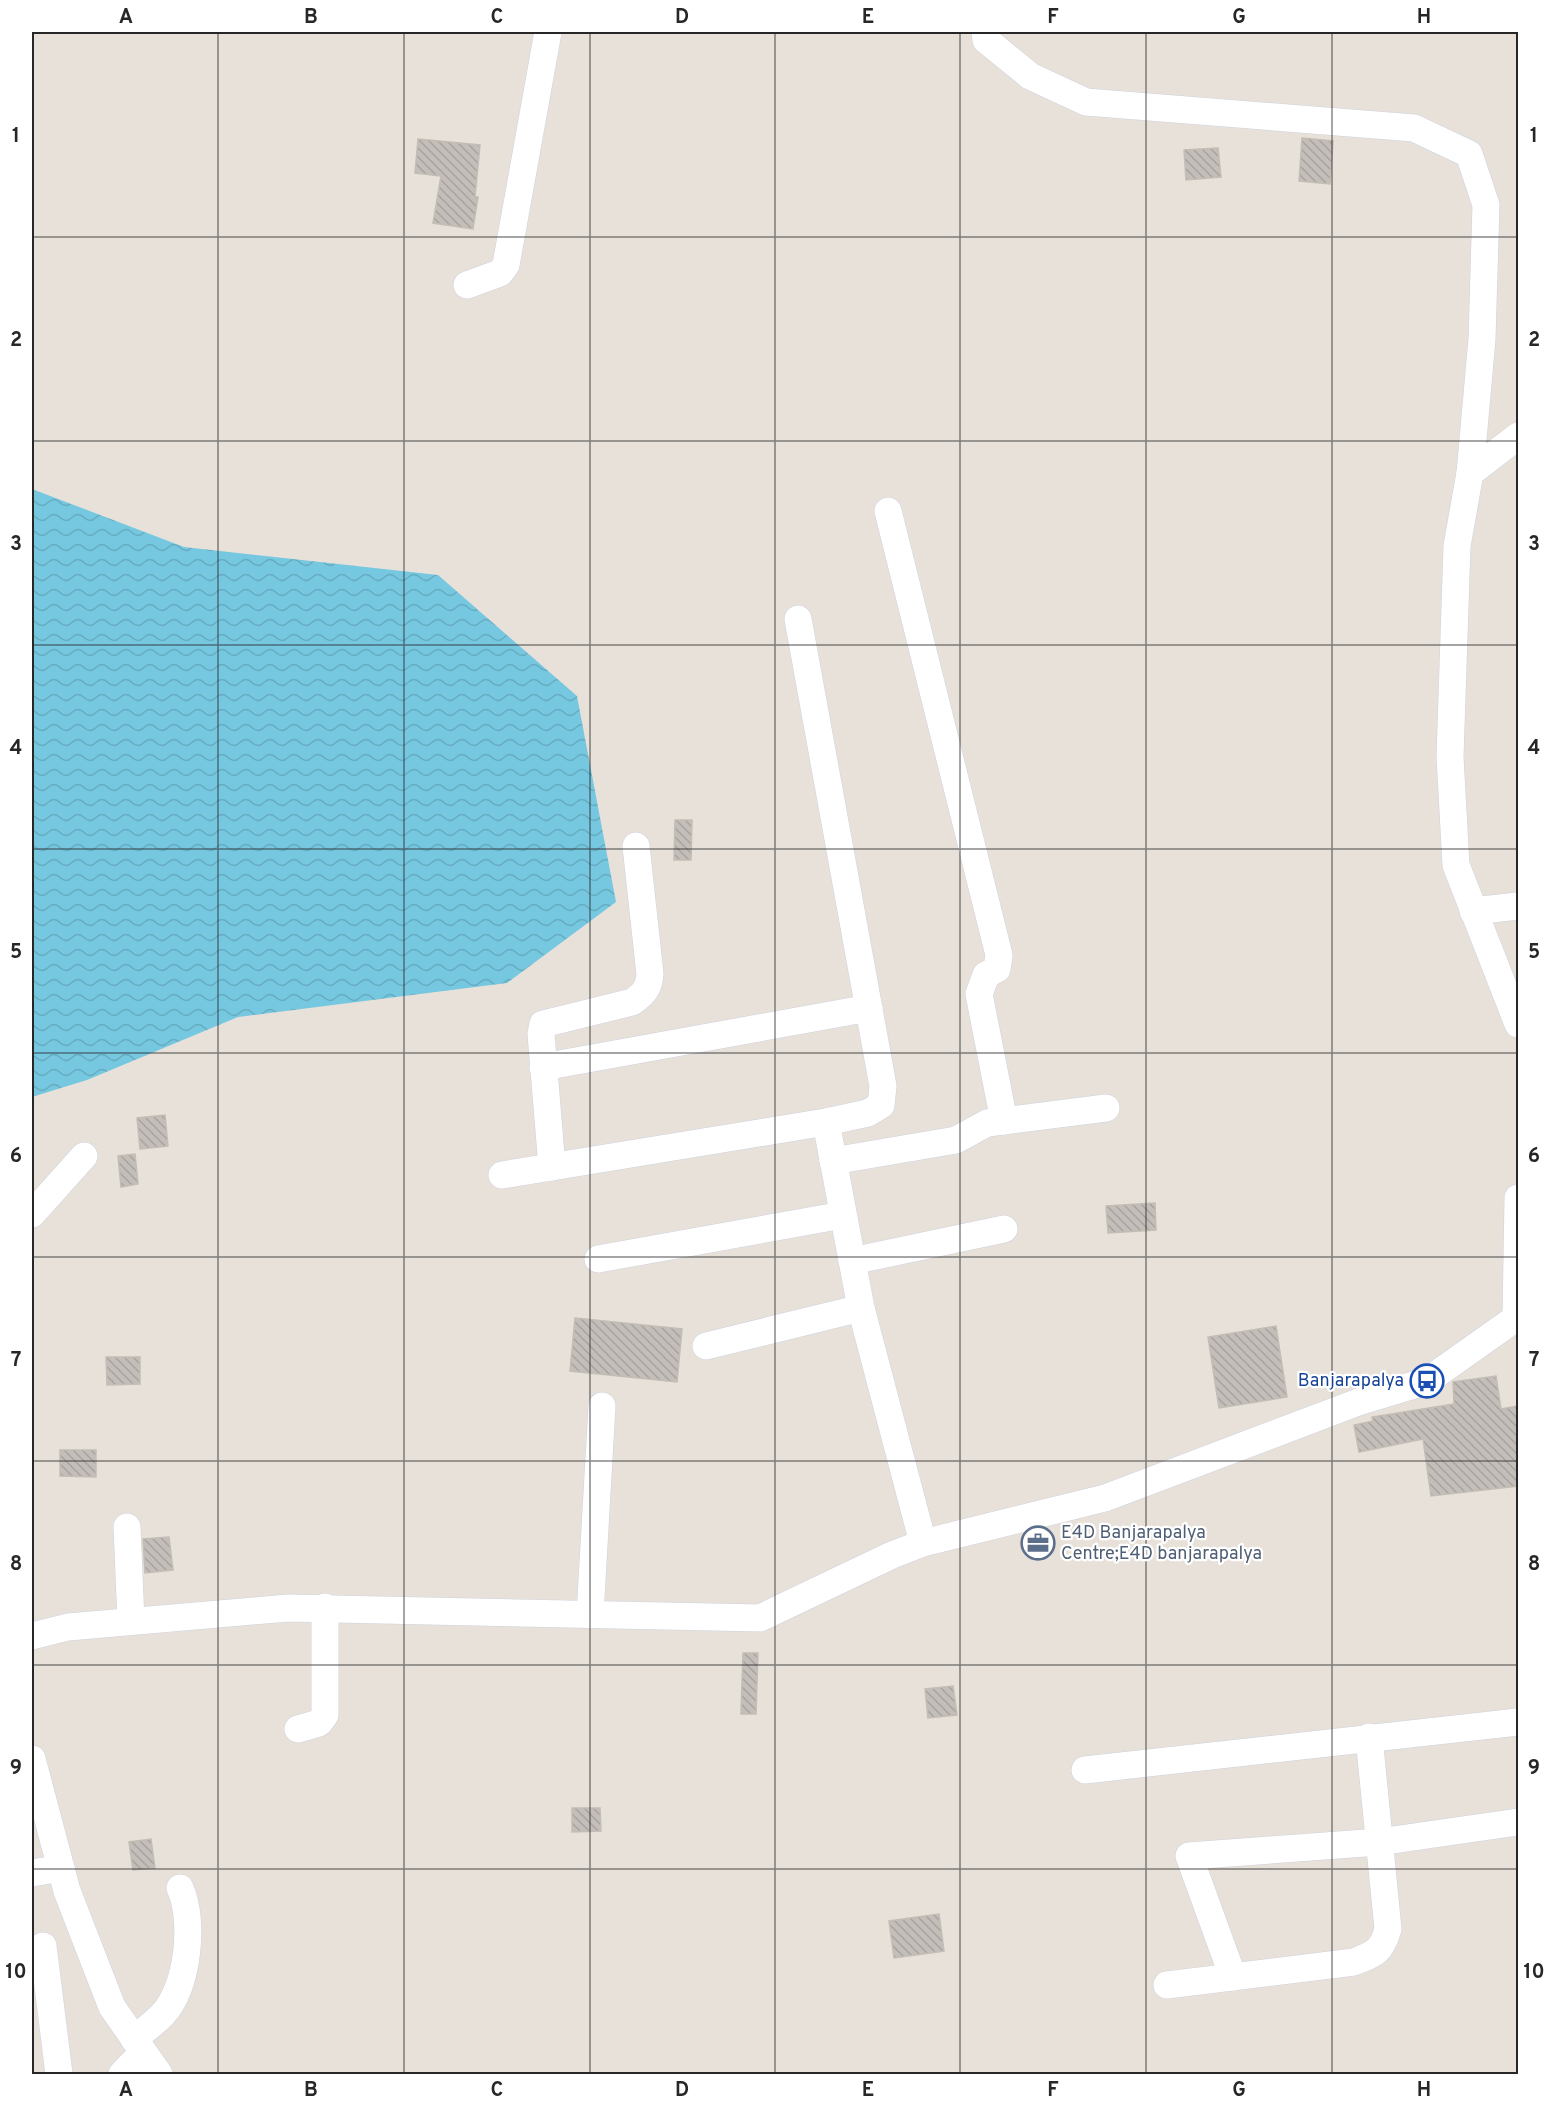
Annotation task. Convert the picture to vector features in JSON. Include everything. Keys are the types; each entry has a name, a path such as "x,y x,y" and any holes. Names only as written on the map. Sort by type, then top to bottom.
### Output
{"street":[{"path":"466,285 500,273 506,265 548,32"},
{"path":"985,32 986,40 1030,76 1086,102 1414,128 1469,154 1486,205 1482,339 1470,473 1457,546 1450,757 1456,865 1518,1023"},
{"path":"1470,473 1518,436"},
{"path":"888,511 999,955 997,969 986,975 979,994 1004,1121"},
{"path":"502,1175 826,1122 868,1113 881,1105 883,1086 798,619"},
{"path":"552,1167 540,1034 543,1024 632,1002 643,994 649,985 650,974 636,846"},
{"path":"1473,911 1518,906"},
{"path":"543,1067 869,1008"},
{"path":"833,1161 956,1140 981,1125 1106,1108"},
{"path":"826,1122 861,1308 923,1543"},
{"path":"32,1214 84,1156"},
{"path":"32,1635 68,1627 325,1607 760,1618 892,1555 923,1543 1105,1498 1361,1401 1427,1381 1517,1321 1518,1198"},
{"path":"598,1259 843,1215"},
{"path":"852,1261 1004,1229"},
{"path":"706,1346 861,1308"},
{"path":"590,1615 602,1406"},
{"path":"127,1527 131,1621"},
{"path":"298,1728 319,1723 325,1715 325,1607"},
{"path":"1085,1770 1518,1722"},
{"path":"1167,1985 1353,1962 1372,1955 1384,1944 1388,1929 1369,1737"},
{"path":"32,1759 61,1868 112,2007 159,2074"},
{"path":"1233,1977 1189,1856 1379,1842 1518,1822"},
{"path":"32,1873 61,1868"},
{"path":"122,2074 139,2045 164,2013 177,1988 188,1938 187,1904 180,1888"},
{"path":"43,1946 59,2074"}],"water":[{"path":"32,489 184,547 438,575 577,696 616,902 507,983 238,1017 87,1080 32,1097"}],"building":[{"path":"1302,138 1333,141 1330,184 1299,181"},
{"path":"418,139 480,145 475,197 478,197 473,229 433,223 441,176 415,173"},
{"path":"1218,148 1221,177 1186,180 1184,150"},
{"path":"675,820 692,820 691,860 674,860"},
{"path":"165,1115 168,1146 140,1149 137,1118"},
{"path":"135,1154 138,1184 121,1187 118,1156"},
{"path":"1155,1203 1156,1230 1108,1233 1106,1206"},
{"path":"575,1318 682,1329 677,1382 570,1371"},
{"path":"1276,1326 1287,1397 1219,1408 1208,1337"},
{"path":"106,1357 140,1357 140,1384 107,1385"},
{"path":"1496,1376 1501,1409 1518,1406 1518,1486 1431,1496 1423,1439 1359,1452 1354,1425 1373,1421 1372,1417 1454,1404 1453,1382"},
{"path":"60,1450 96,1450 96,1477 60,1476"},
{"path":"169,1537 173,1570 145,1573 143,1539"},
{"path":"743,1653 758,1653 756,1714 741,1714"},
{"path":"953,1686 957,1715 928,1718 925,1689"},
{"path":"572,1808 600,1808 601,1831 572,1832"},
{"path":"151,1839 155,1868 133,1870 129,1842"},
{"path":"939,1914 944,1951 894,1958 889,1921"}],"place":[{"name":"Banjarapalya","path":"1427,1381"},
{"name":"E4D Banjarapalya Centre;E4D banjarapalya","path":"1038,1543"}]}
